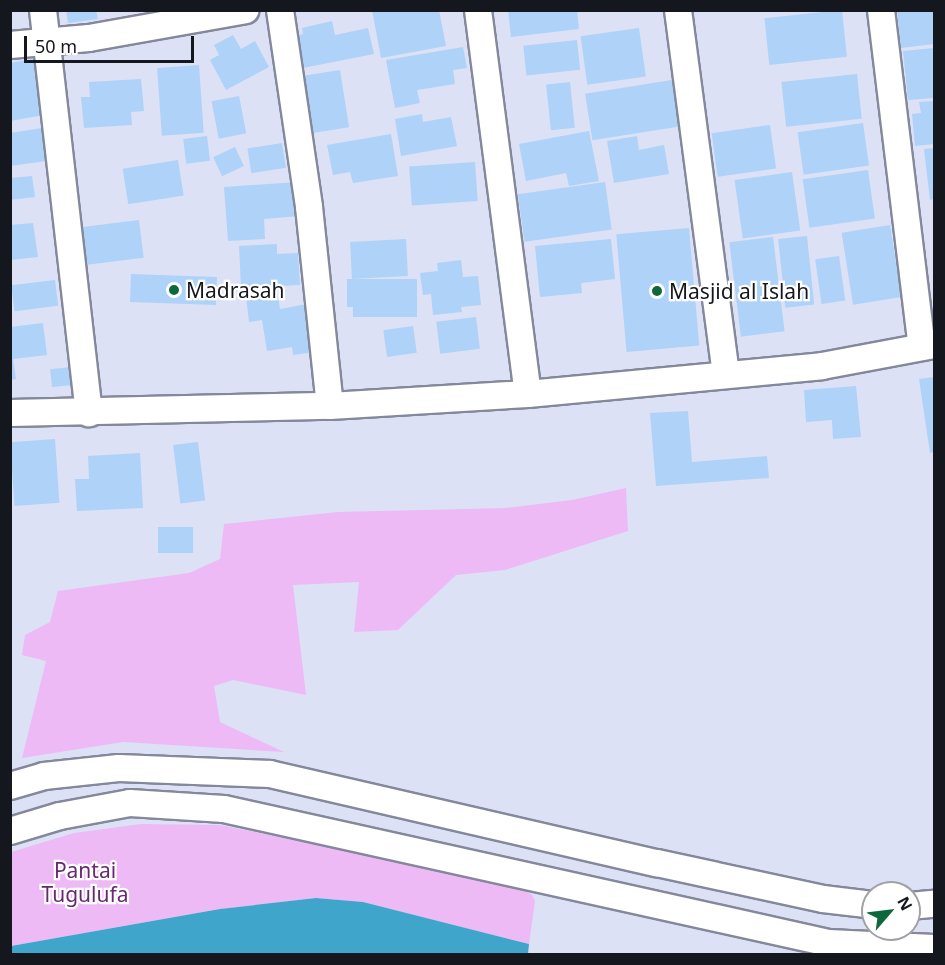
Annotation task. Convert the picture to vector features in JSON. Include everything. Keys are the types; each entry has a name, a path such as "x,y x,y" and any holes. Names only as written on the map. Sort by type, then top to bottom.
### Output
{"street":[{"path":"44,10 89,413"},
{"path":"10,45 89,38 203,15 246,10"},
{"path":"280,10 309,207 330,406"},
{"path":"478,10 528,394"},
{"path":"678,10 726,375"},
{"path":"10,413 330,406 528,394 822,366 928,346 881,10"},
{"path":"10,786 44,776 119,768 270,774 657,863 823,899 861,904"},
{"path":"200,808 203,770"},
{"path":"10,831 60,816 130,803 200,808 282,820 352,840 829,943 934,948"},
{"path":"648,904 657,863"}],"green space":[{"path":"626,488 628,531 505,570 456,575 398,630 354,632 359,582 293,585 306,695 233,680 214,686 220,722 284,752 123,742 22,758 46,661 22,655 25,635 50,622 58,591 189,573 220,559 224,524 338,512 506,508 572,500"},
{"name":"Pantai Tugulufa","path":"141,824 220,825 516,885 532,895 535,901 529,944 363,902 316,898 220,909 11,946 11,852 74,833"}],"water":[{"path":"316,898 363,902 529,944 528,954 11,954 11,946 220,909"}],"building":[{"path":"66,10 96,10 98,19 68,23"},
{"path":"372,10 439,10 446,46 381,58"},
{"path":"508,10 577,10 579,29 511,37"},
{"path":"842,10 847,57 769,65 764,18"},
{"path":"897,10 934,10 934,44 901,48"},
{"path":"332,21 335,35 368,28 374,54 303,68 296,36 303,34 302,28"},
{"path":"639,28 646,77 587,85 581,36"},
{"path":"233,35 241,49 255,41 269,67 226,90 210,60 219,55 214,45"},
{"path":"577,40 580,70 526,75 523,46"},
{"path":"463,47 467,68 453,70 455,84 417,90 420,103 395,108 386,60"},
{"path":"934,48 934,98 908,100 903,51"},
{"path":"34,59 44,115 10,121 10,63"},
{"path":"199,65 204,133 162,136 157,68"},
{"path":"340,70 349,127 313,133 303,76"},
{"path":"857,74 862,119 786,127 781,82"},
{"path":"141,79 144,111 131,112 132,125 84,128 81,97 90,97 89,82"},
{"path":"672,80 679,126 592,140 585,94"},
{"path":"570,82 575,128 551,130 546,85"},
{"path":"239,96 246,133 219,139 212,101"},
{"path":"934,101 934,144 915,146 912,114 921,113 919,102"},
{"path":"422,114 423,122 451,117 457,146 401,156 395,119"},
{"path":"863,123 869,166 804,175 798,132"},
{"path":"770,125 776,169 718,177 712,133"},
{"path":"42,128 47,161 10,166 10,133"},
{"path":"589,131 599,181 569,186 566,173 526,181 519,144"},
{"path":"391,134 398,176 353,183 350,172 333,175 327,145"},
{"path":"207,136 210,161 186,164 183,139"},
{"path":"637,136 639,150 664,145 669,174 614,183 607,141"},
{"path":"282,143 286,168 251,173 247,148"},
{"path":"235,147 244,166 222,176 213,157"},
{"path":"934,148 934,199 930,200 924,149"},
{"path":"178,160 184,196 128,204 123,169"},
{"path":"475,162 478,201 412,206 409,167"},
{"path":"868,170 875,219 809,228 803,179"},
{"path":"792,172 800,230 743,238 735,180"},
{"path":"32,176 35,197 10,200 10,178"},
{"path":"297,182 299,216 264,219 265,239 228,241 224,187"},
{"path":"605,182 612,230 525,242 518,194"},
{"path":"139,220 144,258 85,265 80,227"},
{"path":"33,223 38,257 10,260 10,225"},
{"path":"890,225 901,297 853,305 842,233"},
{"name":"Masjid al Islah","path":"689,228 699,346 627,352 616,234"},
{"path":"807,236 814,305 785,308 778,239"},
{"path":"773,237 785,331 741,337 729,242"},
{"path":"406,239 408,276 352,279 350,242"},
{"path":"611,239 615,279 581,283 582,293 540,297 535,246"},
{"path":"277,244 277,254 298,253 300,285 241,288 239,246"},
{"path":"839,256 845,301 821,304 815,259"},
{"path":"461,260 463,277 478,276 481,305 461,307 462,312 433,315 431,294 423,295 420,273 438,271 437,263"},
{"name":"Madrasah","path":"131,274 217,277 216,305 130,302"},
{"path":"347,279 417,279 417,317 353,317 353,307 347,307"},
{"path":"55,280 58,306 14,311 11,285"},
{"path":"277,291 280,309 307,304 315,352 293,355 292,347 267,351 262,320 249,322 246,296"},
{"path":"476,317 480,349 440,354 436,322"},
{"path":"43,323 47,355 13,359 16,379 10,380 10,327"},
{"path":"413,326 417,353 387,357 383,330"},
{"path":"71,367 73,385 52,387 50,369"},
{"path":"934,377 934,452 930,453 919,379"},
{"path":"856,386 861,437 833,439 832,420 806,422 804,390"},
{"path":"688,411 692,462 767,456 769,478 656,486 650,413"},
{"path":"55,439 59,503 15,506 10,442"},
{"path":"198,442 205,501 180,504 173,445"},
{"path":"140,453 143,508 77,511 75,479 89,479 88,456"},
{"path":"158,527 193,527 193,553 158,553"}],"place":[{"name":"Madrasah","path":"174,290"},
{"name":"Masjid al Islah","path":"657,291"}]}
